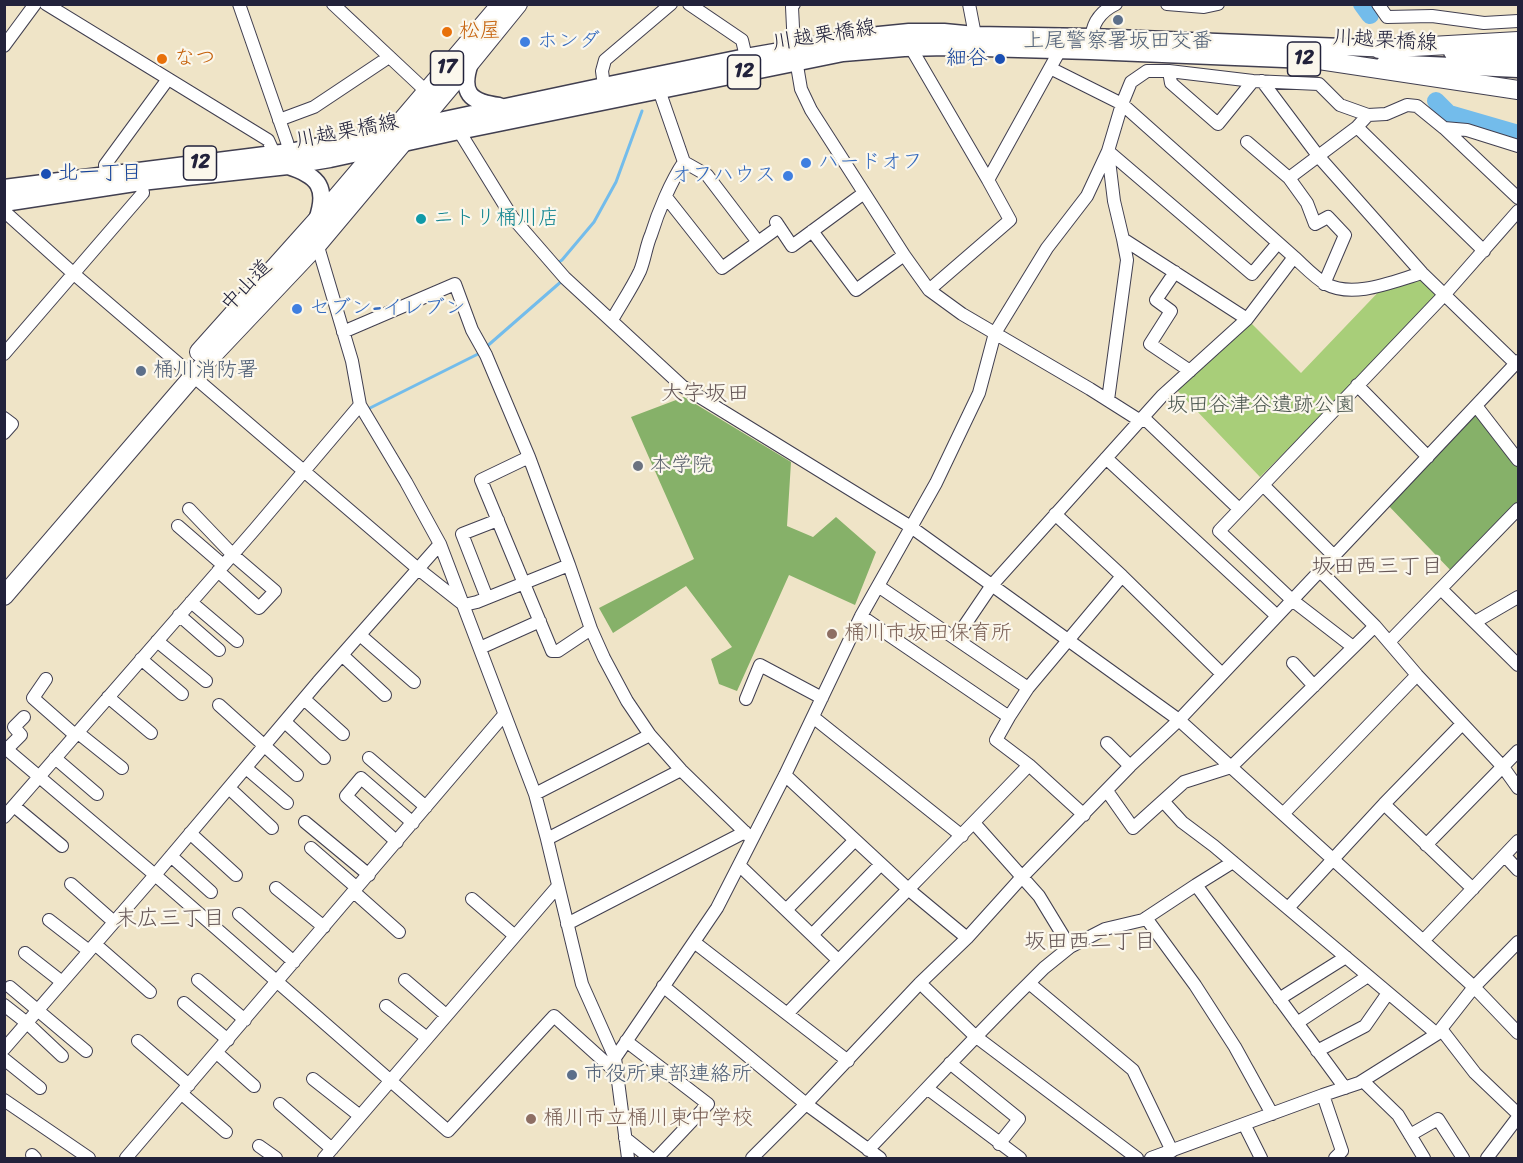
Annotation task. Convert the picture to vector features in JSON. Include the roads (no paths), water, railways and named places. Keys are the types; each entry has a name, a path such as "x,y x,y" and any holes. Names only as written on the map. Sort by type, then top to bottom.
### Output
{"highway":[{"name":"中山道","path":"4,578 398,137 427,92 501,4"},
{"name":"中山道","path":"315,230 378,149 418,126 518,4"},
{"path":"1379,49 1518,41"},
{"path":"1319,60 1518,90"},
{"name":"中山道","path":"4,596 189,371"}],"main road":[{"name":"川越栗橋線","path":"4,203 141,183 398,137 459,131 659,90 795,55 843,39 909,32 944,32 1319,60 1518,69"},
{"name":"川越栗橋線","path":"418,126 746,57 947,47 1060,50 1091,44 1518,54"},
{"path":"470,63 466,83 467,90 472,97 488,105 503,107"},
{"name":"川越栗橋線","path":"4,188 283,157 330,159 378,149"},
{"path":"283,157 309,175 321,189 321,207 315,230"}],"street":[{"path":"4,46 36,4"},
{"path":"46,4 268,140 283,157"},
{"path":"333,4 427,92"},
{"path":"604,86 602,71 604,60 671,4"},
{"path":"689,4 742,40 746,57"},
{"path":"794,4 792,7 795,55 801,89 811,110 929,290 962,314 1139,420 1147,421 1239,509"},
{"path":"969,4 975,35"},
{"path":"1091,44 1095,22 1101,13 1116,4"},
{"path":"1167,4 1204,7 1218,4"},
{"path":"1378,4 1387,17 1432,16 1484,24 1518,21"},
{"path":"240,5 279,120 283,157"},
{"path":"911,48 1010,220 929,290"},
{"path":"988,180 1060,50"},
{"path":"279,120 314,107 389,57"},
{"path":"1050,68 1122,104 1324,284 1336,289 1356,291 1422,273"},
{"path":"615,1058 717,908 740,865 749,836 785,775 861,616 936,483 979,393 995,333 1047,248 1087,196 1108,151 1131,82 1147,70 1169,70 1257,81 1319,84 1340,105 1368,115 1386,114 1407,105 1417,106 1444,128 1518,198"},
{"path":"1169,70 1171,83 1218,124 1257,81"},
{"path":"106,175 105,165 168,79"},
{"path":"752,1158 848,1061 920,983 967,938 1130,766 1179,720 1517,362 1422,273 1319,157 1257,81"},
{"path":"659,90 684,162 707,175 758,242"},
{"path":"1289,178 1357,127 1368,115"},
{"path":"1357,127 1484,250"},
{"path":"1444,128 1467,130 1518,146"},
{"path":"459,131 512,218 565,278 682,386 911,526 1179,720 1474,987 1518,1033"},
{"path":"1247,142 1289,178 1307,203 1315,224 1328,217 1345,235 1324,284"},
{"path":"1108,151 1114,201 1127,260 1108,400"},
{"path":"1108,151 1252,274 1278,243"},
{"path":"612,320 641,268 666,197 684,162"},
{"path":"4,354 143,193 141,183"},
{"path":"666,197 722,268 758,242 777,224 792,246 864,193"},
{"path":"4,210 74,274 417,568 464,605"},
{"path":"1353,647 1292,600 1219,531 1444,294 1518,211"},
{"path":"315,230 352,361 360,405 440,544 535,794 548,839 582,984 615,1058 628,1158"},
{"path":"812,231 856,290 904,255"},
{"path":"1123,239 1247,319"},
{"path":"956,639 992,585 1162,396 1247,319 1294,257"},
{"path":"1175,272 1156,300 1171,311 1150,344 1190,371"},
{"path":"343,332 455,284 472,330 486,356 529,457 591,629 604,658 627,701 650,735 681,770 749,836"},
{"path":"1358,385 1428,457"},
{"path":"4,817 233,555 360,405"},
{"path":"1476,406 1517,456"},
{"path":"4,418 12,424 4,433"},
{"path":"529,457 481,480 552,651 558,651 591,629"},
{"path":"1106,458 1277,616"},
{"path":"1263,485 1334,556"},
{"path":"178,526 259,608 275,591 233,555 189,509"},
{"path":"1389,642 1518,509"},
{"path":"1055,514 1222,674"},
{"path":"487,598 462,534 498,520"},
{"path":"4,1049 440,544"},
{"path":"464,605 477,602 569,565"},
{"path":"1320,571 1375,626 1417,675 1503,767 1518,788"},
{"path":"1084,815 1029,765 996,740 1028,688 1122,576"},
{"path":"878,586 1028,688"},
{"path":"1441,590 1518,665"},
{"path":"1474,622 1518,597"},
{"path":"191,602 237,641"},
{"path":"179,615 219,650"},
{"path":"861,616 1009,717"},
{"path":"480,648 540,621"},
{"path":"1107,791 1133,828 1184,782 1231,767 1375,626"},
{"path":"360,634 414,682"},
{"path":"157,641 206,681"},
{"path":"342,655 385,695"},
{"path":"141,659 182,694"},
{"path":"1293,663 1314,686"},
{"path":"746,699 760,665 822,698"},
{"path":"1282,814 1417,675"},
{"path":"46,680 33,698 122,768"},
{"path":"108,696 151,733"},
{"path":"304,699 343,734"},
{"path":"219,705 297,775"},
{"path":"126,1158 504,716"},
{"path":"24,717 14,727 21,735 6,748 448,1131 554,1016 616,1072"},
{"path":"813,717 962,836"},
{"path":"285,722 324,758"},
{"path":"1288,908 1462,724"},
{"path":"535,794 650,735"},
{"path":"1107,743 1130,766"},
{"path":"1426,845 1518,751"},
{"path":"55,758 97,794"},
{"path":"369,758 426,807"},
{"path":"787,1014 1029,765"},
{"path":"246,768 287,803"},
{"path":"548,839 681,770"},
{"path":"785,775 908,889 967,938"},
{"path":"397,842 346,796 361,778 412,823"},
{"path":"229,788 272,828"},
{"path":"1163,801 1182,822 1439,1032 1475,1073 1518,1115 1487,1158"},
{"path":"1384,804 1473,889"},
{"path":"14,806 62,846"},
{"path":"305,822 369,874"},
{"path":"974,823 1039,896 1070,947"},
{"path":"190,833 236,875"},
{"path":"567,924 749,836"},
{"path":"786,910 855,840"},
{"path":"1423,941 1518,841"},
{"path":"311,849 399,932"},
{"path":"171,856 211,892"},
{"path":"1505,856 1518,870"},
{"path":"868,1150 928,1089 975,1036 1044,968 1070,947 1106,929 1143,920 1233,862"},
{"path":"812,935 881,864"},
{"path":"740,865 838,960"},
{"path":"71,884 114,922"},
{"path":"1196,885 1344,1088"},
{"path":"280,1104 330,1155 360,1116 558,886"},
{"path":"276,888 324,927"},
{"path":"472,899 515,936"},
{"path":"239,914 294,962"},
{"path":"1146,918 1195,985 1231,1041 1272,1114"},
{"path":"50,920 92,948 150,993"},
{"path":"694,942 848,1061"},
{"path":"1151,1158 1363,1081 1439,1032 1474,987 1518,942"},
{"path":"25,954 62,982"},
{"path":"1279,999 1346,957"},
{"path":"1297,1023 1368,976"},
{"path":"405,980 446,1015"},
{"path":"198,981 245,1020"},
{"path":"920,983 975,1036 1137,1158"},
{"path":"1029,983 1132,1070 1172,1151"},
{"path":"663,986 806,1104 880,1158"},
{"path":"10,987 86,1051"},
{"path":"1317,1051 1365,1026 1389,993"},
{"path":"184,1004 228,1040"},
{"path":"4,1005 62,1056"},
{"path":"386,1006 427,1038"},
{"path":"138,1041 226,1132"},
{"path":"626,1041 708,1104 657,1158"},
{"path":"217,1053 254,1086"},
{"path":"4,1059 40,1088"},
{"path":"950,1064 1019,1119 999,1144"},
{"path":"313,1079 360,1116"},
{"path":"1363,1081 1398,1115 1424,1158"},
{"path":"928,1089 1020,1158"},
{"path":"1323,1095 1341,1156"},
{"path":"4,1100 89,1158"},
{"path":"1410,1135 1438,1119 1463,1158"},
{"path":"1244,1124 1261,1158"},
{"path":"625,1138 651,1158"},
{"path":"259,1146 276,1158"}],"waterway":[{"path":"1362,4 1370,15"},
{"path":"1436,101 1449,114 1518,134"},
{"path":"556,264 594,222 616,182 642,111"},
{"path":"485,348 563,280"},
{"path":"368,409 480,353"}],"place":[{"name":"上尾警察署坂田交番","path":"1118,20"},
{"name":"松屋","path":"447,32"},
{"name":"ホンダ","path":"525,42"},
{"name":"なつ","path":"162,59"},
{"name":"細谷","path":"1000,59"},
{"name":"ハードオフ","path":"806,163"},
{"name":"北一丁目","path":"46,174"},
{"name":"オフハウス","path":"788,176"},
{"name":"ニトリ桶川店","path":"421,219"},
{"name":"セブン-イレブン","path":"297,309"},
{"name":"桶川消防署","path":"141,371"},
{"name":"本学院","path":"638,466"},
{"name":"桶川市坂田保育所","path":"832,634"},
{"name":"市役所東部連絡所","path":"572,1075"},
{"name":"桶川市立桶川東中学校","path":"531,1119"}],"district":[{"name":"大字坂田","path":"705,394"},
{"name":"坂田西三丁目","path":"1377,567"},
{"name":"末広三丁目","path":"170,919"},
{"name":"坂田西二丁目","path":"1090,942"}],"park label":[{"name":"坂田谷津谷遺跡公園","path":"1261,406"}]}
